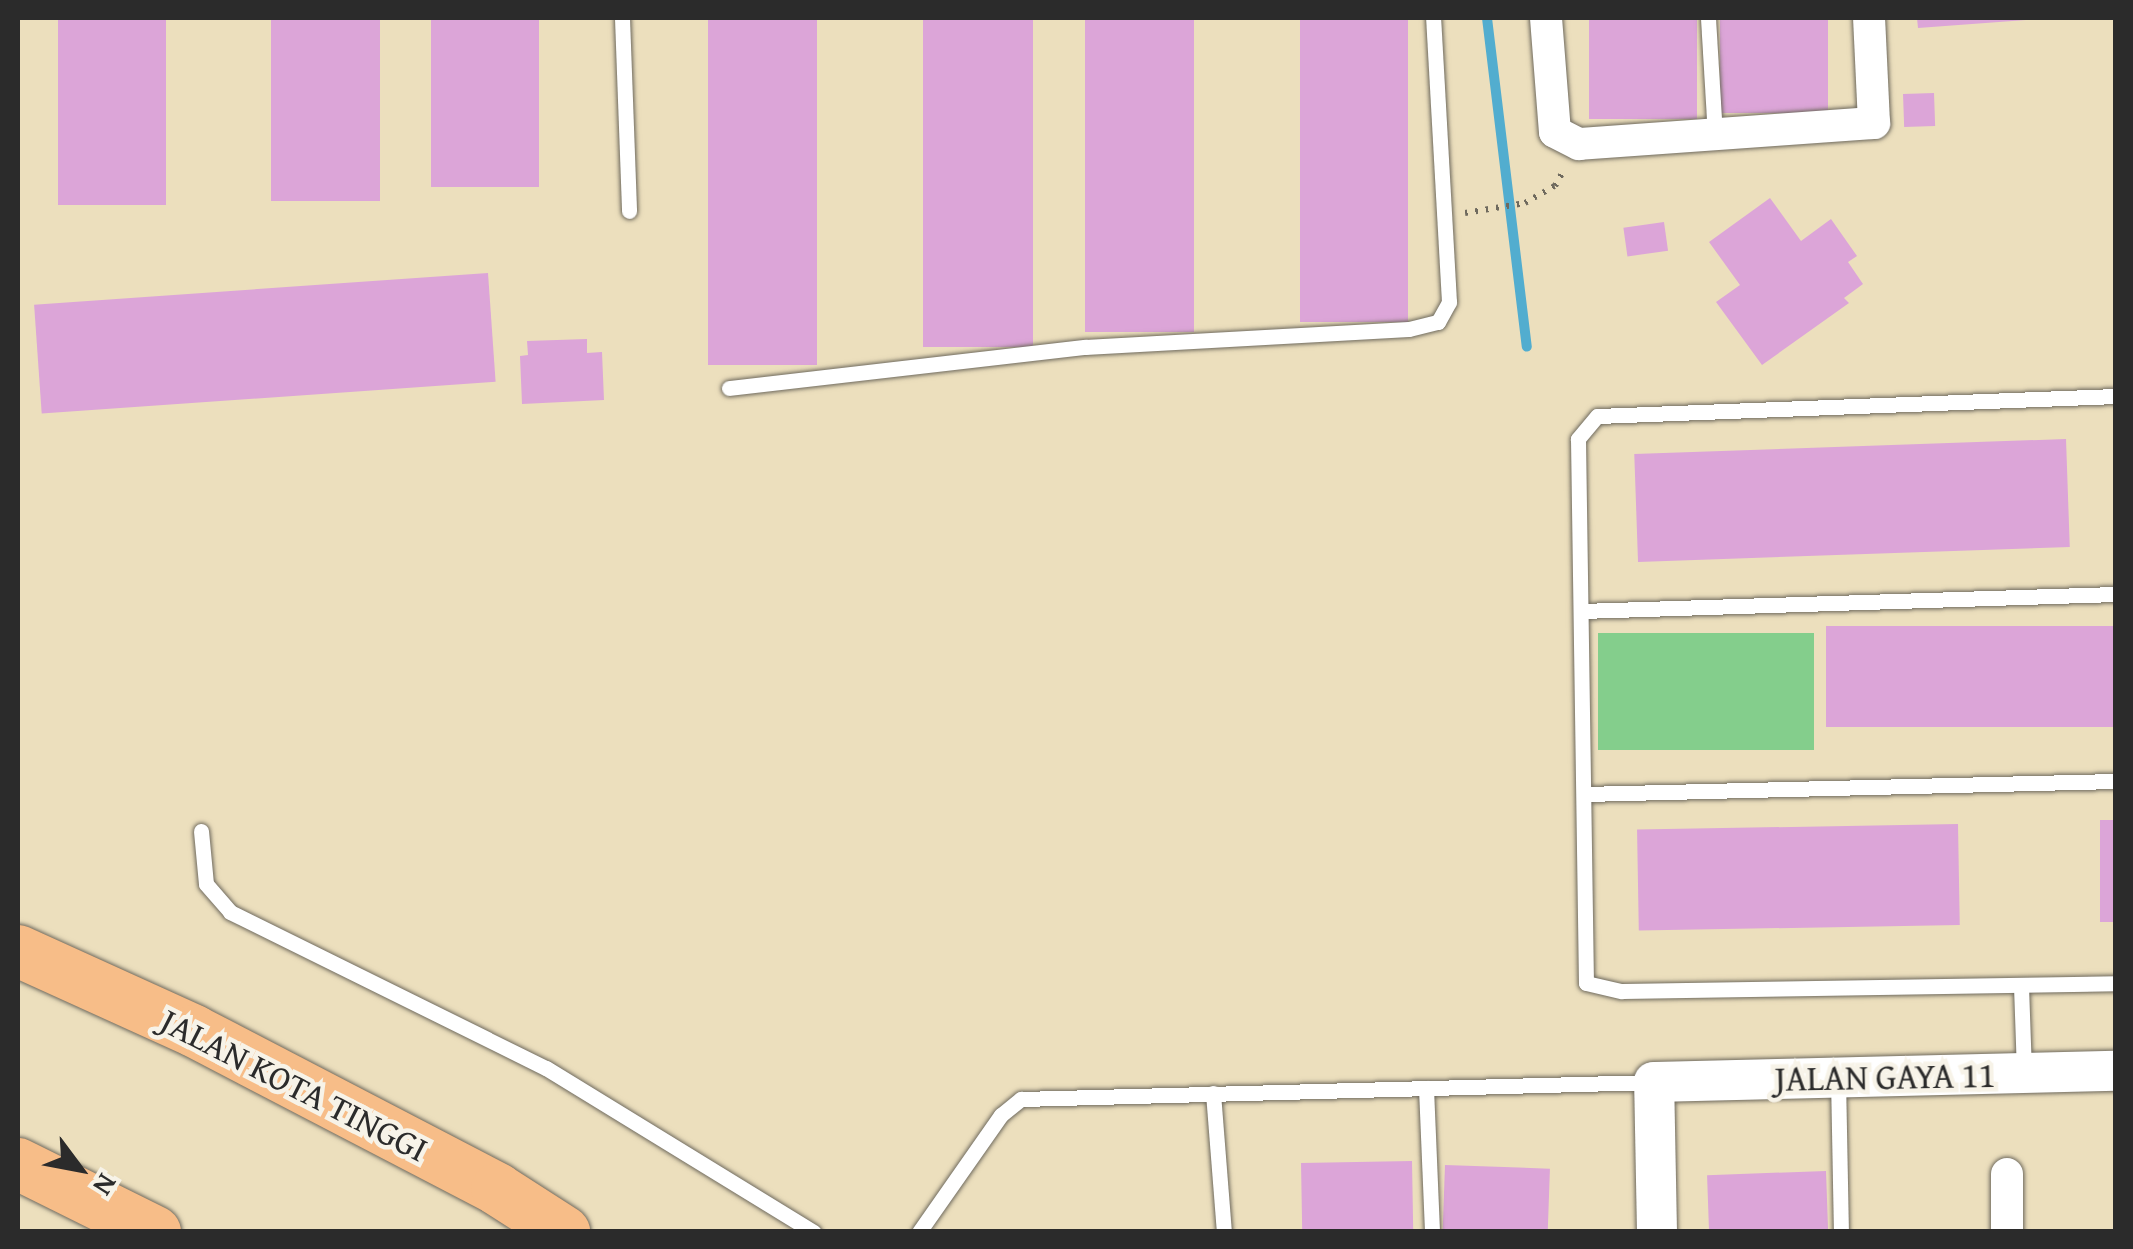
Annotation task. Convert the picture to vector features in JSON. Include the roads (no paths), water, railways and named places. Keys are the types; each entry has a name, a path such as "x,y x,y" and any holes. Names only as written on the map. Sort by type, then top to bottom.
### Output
{"highway":[{"name":"JALAN KOTA TINGGI","path":"18,950 194,1031 497,1190 564,1232"},
{"path":"18,1164 155,1232"}],"street":[{"path":"1546,18 1556,132 1579,144 1874,123 1869,18"},
{"name":"JALAN GAYA 11","path":"1654,1082 2116,1071"},
{"path":"1654,1082 1657,1232"},
{"path":"2007,1174 2007,1232"}],"lane":[{"path":"622,18 629,211"},
{"path":"728,388 1085,348 1410,329 1438,322 1449,302 1433,18"},
{"path":"1708,18 1715,137"},
{"path":"2116,396 1597,416 1578,439 1586,983 1622,991 2116,982"},
{"path":"1581,611 2116,594"},
{"path":"1584,794 2116,781"},
{"path":"201,831 206,884 230,912 546,1068 814,1232"},
{"path":"2022,986 2024,1074"},
{"path":"1838,1078 1841,1232"},
{"path":"920,1232 1001,1115 1020,1099 1654,1082"},
{"path":"1426,1088 1432,1232"},
{"path":"1213,1093 1224,1232"}],"waterway":[{"path":"1487,18 1527,347"}]}
